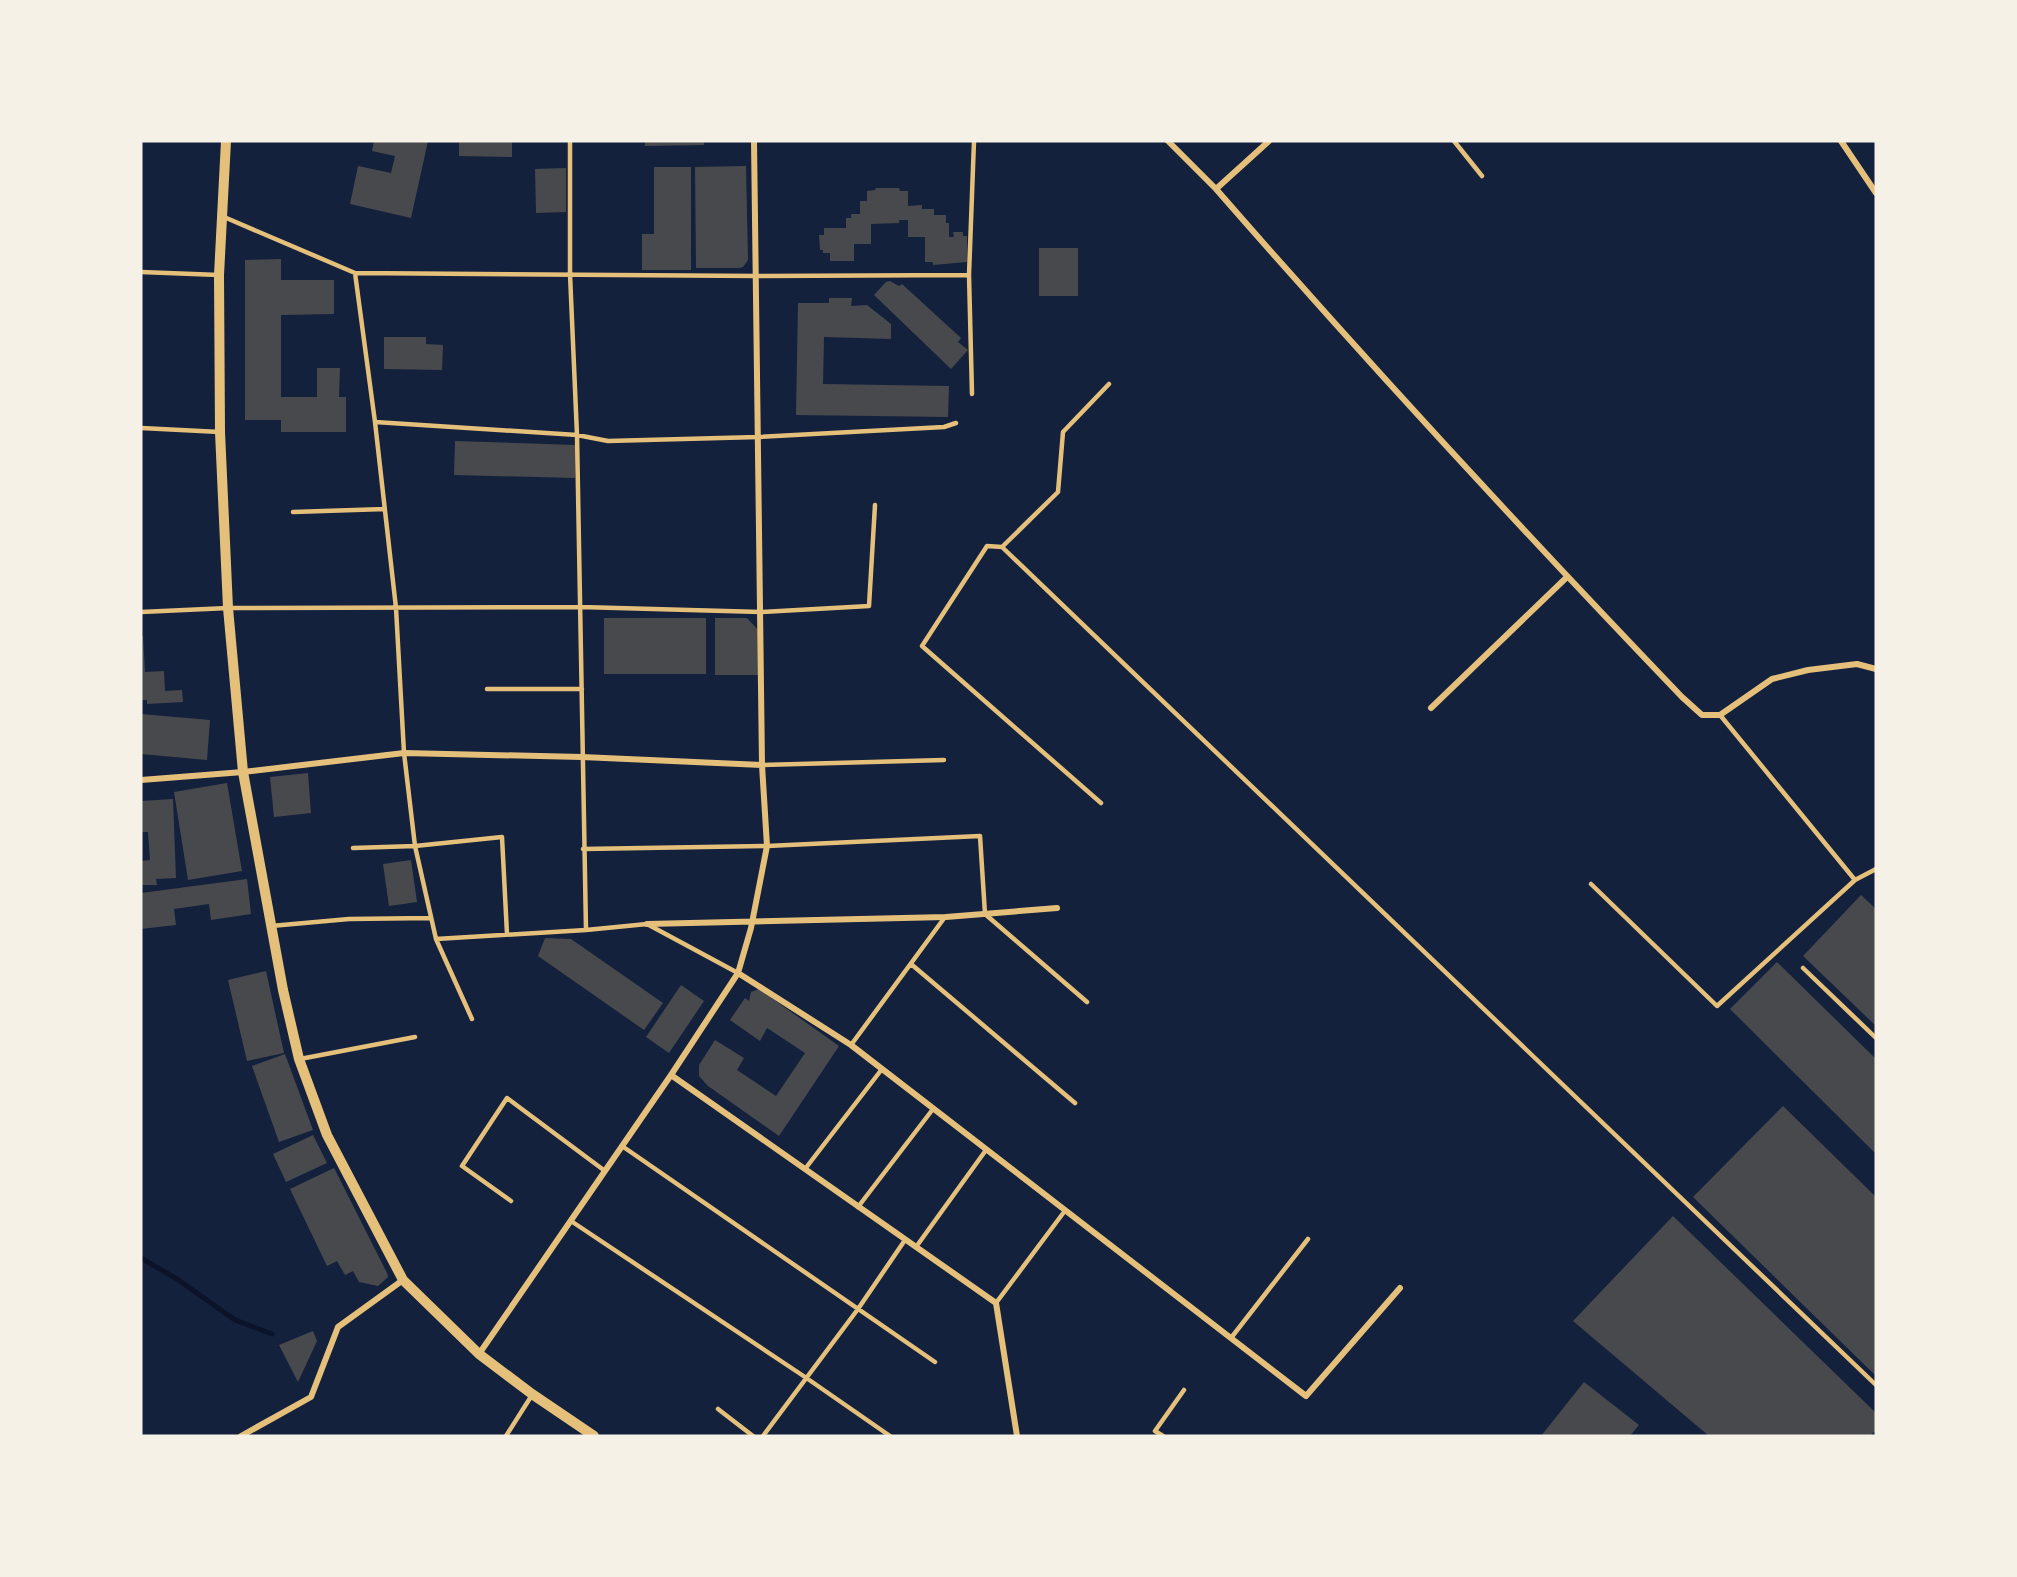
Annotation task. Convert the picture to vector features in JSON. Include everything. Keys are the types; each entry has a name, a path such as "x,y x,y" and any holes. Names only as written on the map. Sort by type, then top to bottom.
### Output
{"street":[{"path":"226,141 219,275 220,432 228,608 243,772 283,990 299,1059 327,1135 403,1281 479,1354 594,1436"},
{"path":"479,1354 671,1075 738,973 752,920 767,846 762,765 754,141"},
{"path":"1168,141 1216,189 1345,336 1567,577 1702,715 1720,715 1772,679 1808,670 1857,664 1876,669"},
{"path":"1216,189 1269,141"},
{"path":"1841,141 1876,193"},
{"path":"1431,708 1567,577"},
{"path":"141,780 243,772 404,753 582,757 762,765"},
{"path":"647,924 946,917 1057,908"},
{"path":"738,973 851,1045 1064,1212 1306,1396 1400,1288"},
{"path":"671,1075 996,1304 1017,1436"},
{"path":"241,1436 311,1397 338,1328 403,1281"}],"lane":[{"path":"570,141 570,274 577,435 586,930"},
{"path":"972,394 969,275 974,141"},
{"path":"1454,141 1482,176"},
{"path":"223,217 355,273 969,275"},
{"path":"141,272 219,275"},
{"path":"355,273 396,608 404,753 415,846 436,939 472,1019"},
{"path":"1002,547 1058,492 1063,432 1109,384"},
{"path":"375,422 577,435 608,441 758,438 944,427 956,423"},
{"path":"141,428 220,432"},
{"path":"141,612 228,608 581,607 761,612 869,606 875,505"},
{"path":"293,512 385,509"},
{"path":"1101,803 922,646 987,546 1002,547 1876,1385"},
{"path":"487,688 582,688"},
{"path":"1720,715 1855,879"},
{"path":"762,765 944,760"},
{"path":"583,849 767,846 980,836 984,914 1087,1002"},
{"path":"353,848 415,846 502,837 507,934"},
{"path":"1591,884 1717,1006 1855,879 1876,869"},
{"path":"851,1045 946,917"},
{"path":"271,926 349,919 431,918"},
{"path":"436,939 647,924 738,973"},
{"path":"911,964 1075,1103"},
{"path":"1803,968 1876,1038"},
{"path":"299,1059 415,1037"},
{"path":"806,1169 882,1069"},
{"path":"511,1201 462,1166 507,1098 605,1171"},
{"path":"858,1207 933,1109"},
{"path":"622,1146 935,1362"},
{"path":"916,1247 986,1150"},
{"path":"996,1304 1064,1212"},
{"path":"571,1221 806,1377 890,1436"},
{"path":"1231,1338 1308,1239"},
{"path":"763,1436 858,1309 905,1240"},
{"path":"1163,1436 1155,1431 1184,1390"},
{"path":"506,1436 532,1394"},
{"path":"718,1409 753,1436"}],"building":[{"path":"374,141 428,141 411,218 350,204 358,166 391,173 395,156 372,151"},
{"path":"459,141 512,141 512,157 459,156"},
{"path":"645,141 704,141 704,145 645,146"},
{"path":"746,166 748,260 743,267 739,268 696,268 695,167"},
{"path":"654,167 691,167 691,270 642,270 642,234 654,234"},
{"path":"566,168 566,212 536,213 535,169"},
{"path":"876,188 899,188 900,191 908,191 908,206 922,205 922,209 934,209 934,215 946,215 946,223 949,223 949,237 954,237 953,232 963,232 963,236 967,236 967,262 933,265 933,262 925,262 925,237 908,237 908,220 899,220 899,223 871,224 871,244 854,244 854,261 830,261 830,253 823,253 823,250 820,250 819,235 824,235 824,228 846,228 846,218 851,218 851,214 860,214 860,201 867,201 867,191"},
{"path":"1039,248 1078,248 1078,296 1039,296"},
{"path":"281,259 281,280 334,280 334,314 281,315 281,397 317,397 317,368 340,368 339,397 346,397 346,432 281,432 281,420 245,420 245,260"},
{"path":"890,281 899,286 902,284 961,338 958,342 968,350 951,369 874,295 886,282"},
{"path":"829,298 852,298 851,306 867,305 891,324 891,339 824,337 823,384 949,386 948,417 796,415 798,303 829,303"},
{"path":"384,337 426,337 426,344 443,345 442,370 384,369"},
{"path":"455,441 576,445 575,478 454,475"},
{"path":"604,618 706,618 706,674 604,674"},
{"path":"715,618 747,618 759,631 759,675 715,675"},
{"path":"141,636 143,636 145,672 164,671 165,691 182,690 183,702 147,704 147,700 141,700"},
{"path":"141,714 210,720 207,760 141,754"},
{"path":"308,773 311,813 274,817 270,777"},
{"path":"227,783 242,871 188,880 174,792"},
{"path":"173,799 176,878 156,879 157,885 141,885 141,861 150,860 148,832 141,832 141,801"},
{"path":"411,860 417,902 389,906 383,864"},
{"path":"247,879 251,914 211,920 209,904 174,909 176,925 141,929 141,893"},
{"path":"1861,895 1876,909 1876,1026 1803,956"},
{"path":"545,938 571,939 663,1003 644,1030 538,956"},
{"path":"1777,962 1876,1059 1876,1154 1730,1009"},
{"path":"266,971 284,1053 247,1061 228,980"},
{"path":"681,985 704,1001 669,1053 646,1037"},
{"path":"759,989 839,1046 779,1136 708,1086 699,1076 699,1065 715,1040 744,1058 737,1070 776,1096 805,1053 767,1028 760,1041 730,1020 745,998 749,1001 751,992"},
{"path":"285,1054 313,1130 279,1142 252,1066"},
{"path":"1783,1106 1876,1197 1876,1376 1693,1197"},
{"path":"313,1135 327,1163 286,1182 273,1154"},
{"path":"334,1168 387,1273 388,1277 378,1286 359,1282 353,1271 345,1275 337,1261 327,1266 290,1189"},
{"path":"1673,1216 1876,1413 1876,1430 1870,1436 1709,1436 1573,1321"},
{"path":"313,1331 317,1341 298,1382 279,1345"},
{"path":"1584,1382 1639,1425 1630,1436 1541,1436"}],"waterway":[{"path":"141,1258 177,1279 235,1320 272,1334"}]}
